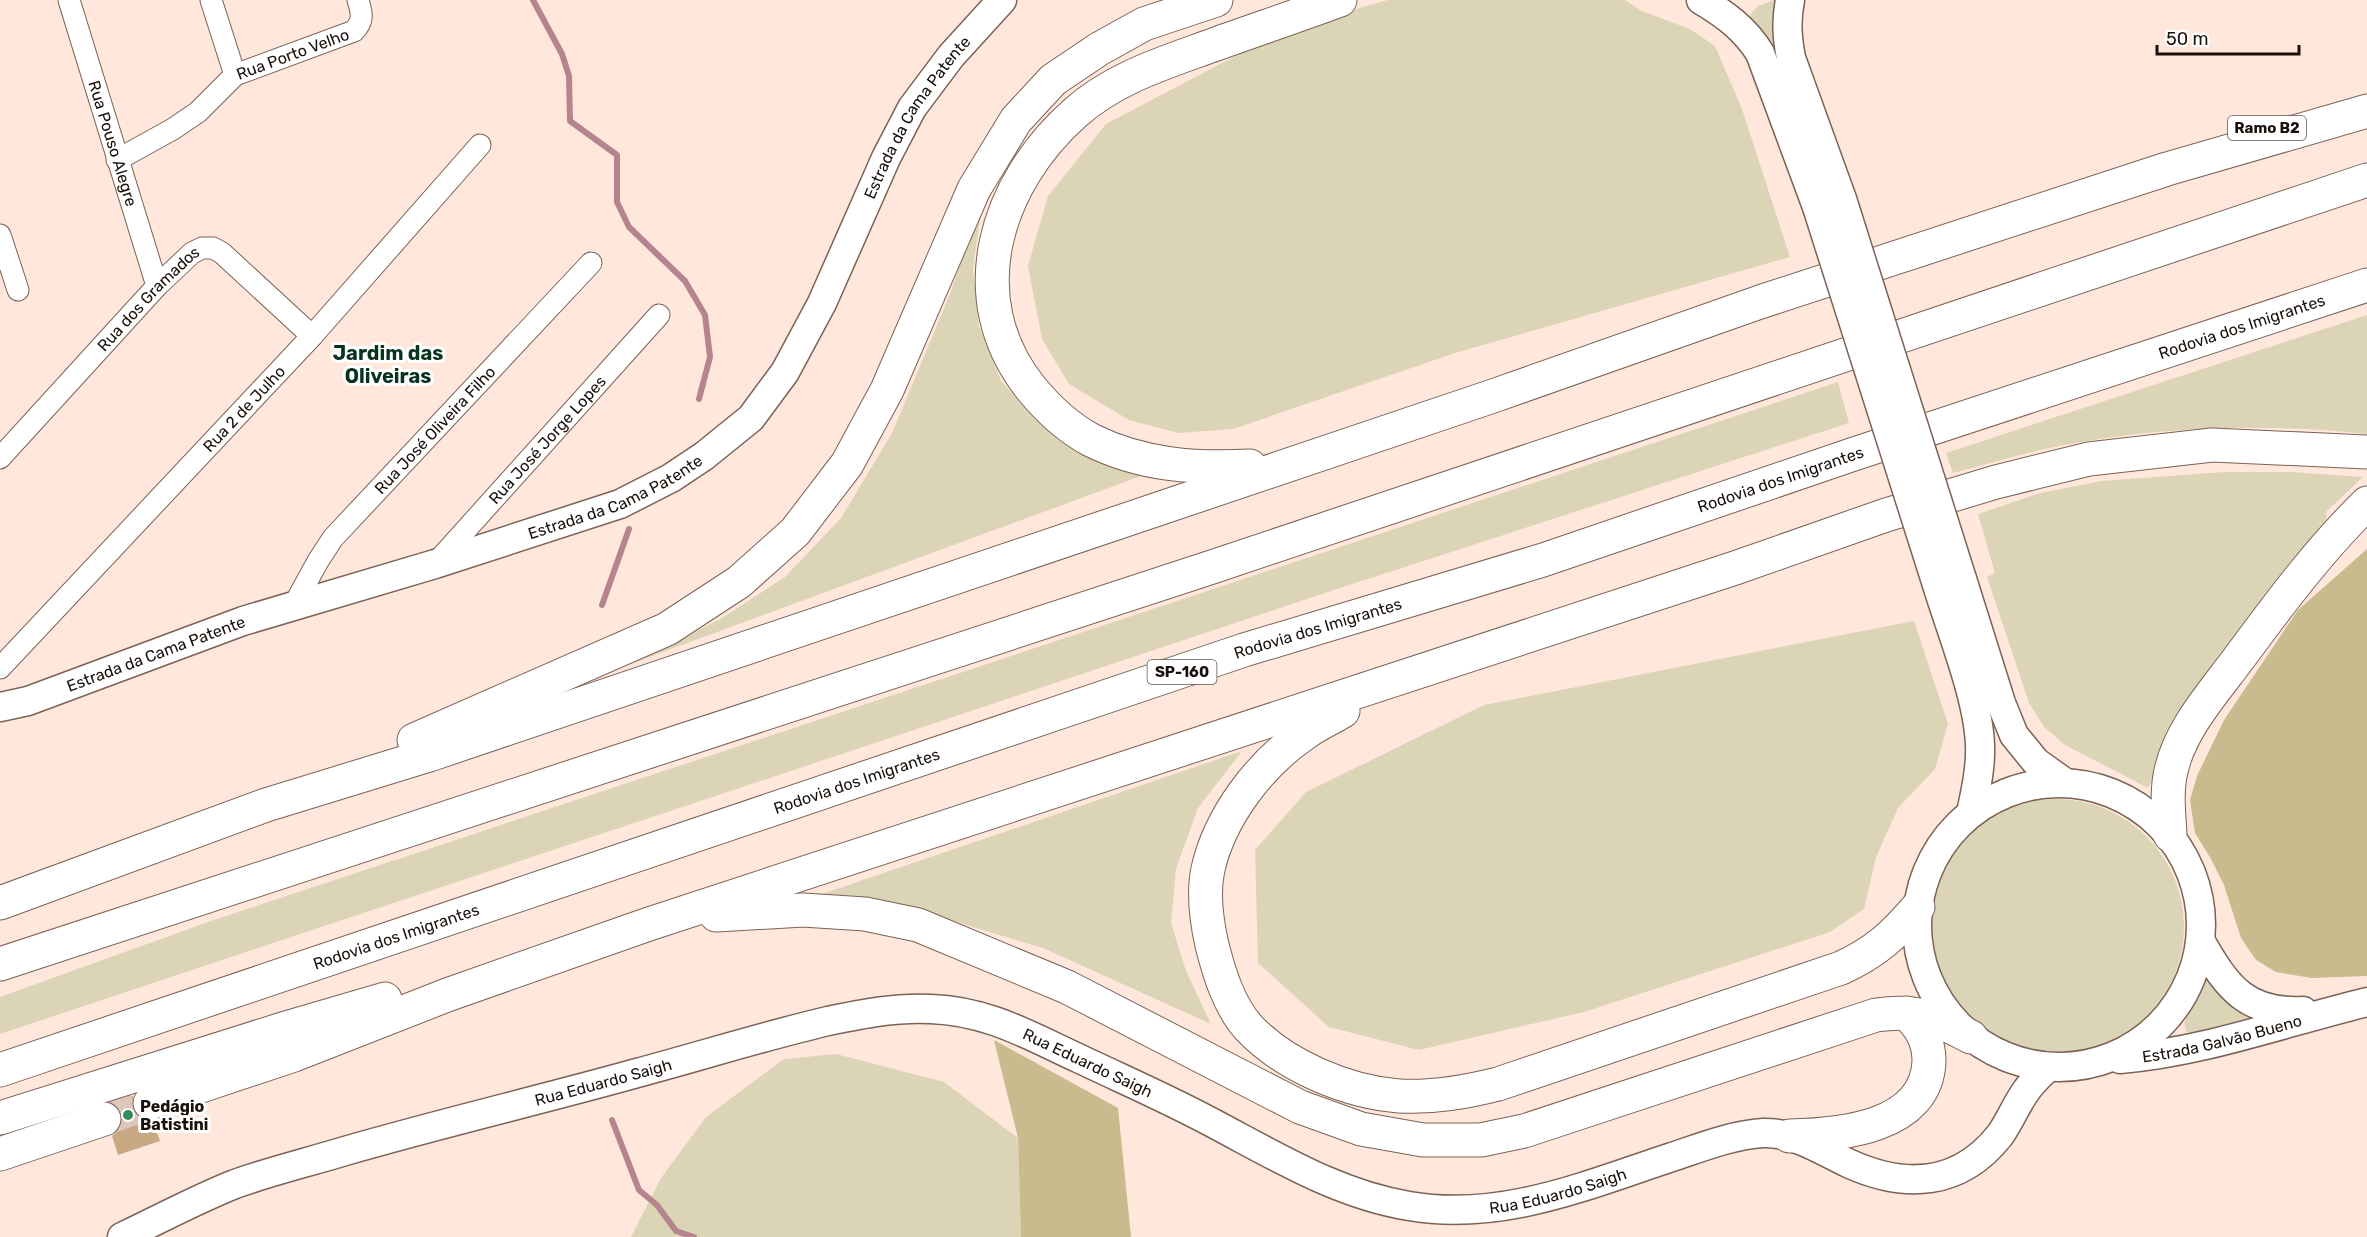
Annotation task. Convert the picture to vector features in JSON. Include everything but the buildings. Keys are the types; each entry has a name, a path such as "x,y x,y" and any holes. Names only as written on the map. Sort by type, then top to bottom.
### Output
{"highway":[{"path":"266,805 667,629 739,582 795,532 847,464 886,390 974,189 1016,120 1053,80 1099,48 1144,24 1216,0"},
{"path":"1288,465 1212,468 1172,465 1127,454 1090,439 1050,410 1018,371 1000,331 991,288 994,244 1009,199 1034,155 1075,112 1116,84 1162,64 1340,0"},
{"name":"Ramo B2","path":"2167,169 2367,87"},
{"path":"0,903 266,805 451,748 1605,358 1760,302 2167,169 2367,111"},
{"path":"0,964 1212,567 2367,180"},
{"name":"Rodovia dos Imigrantes","path":"0,1070 1244,650 1543,560 2367,285"},
{"path":"150,1103 294,1055 447,995 649,924 1735,568 1886,514 1996,482 2089,459 2212,445 2367,452"},
{"path":"2170,835 2168,794 2171,771 2194,720 2297,581 2343,527 2367,503"},
{"path":"1408,675 1303,734 1260,772 1225,824 1208,870 1206,922 1222,984 1248,1027 1288,1060 1339,1084 1399,1096 1453,1095 1498,1084 1841,968 1876,950 1918,907"},
{"path":"649,924 738,913 803,910 865,914 918,925 1067,987 1300,1107 1361,1129 1423,1140 1481,1140 1524,1131 1876,1015 1918,1013 1971,1037"},
{"path":"0,1118 286,1028 427,987 447,995"},
{"path":"1789,1136 1820,1135 1859,1129 1894,1116 1913,1101 1927,1076 1929,1056 1926,1040 1920,1028 1906,1013"},
{"path":"0,1154 104,1119"}],"street":[{"name":"Rua Pouso Alegre","path":"69,0 158,286"},
{"path":"211,0 235,75"},
{"name":"Rua Porto Velho","path":"117,160 173,129 198,112 235,75 354,32 360,25 362,17 358,0"},
{"name":"Estrada da Cama Patente","path":"0,707 28,701 243,621 435,564 620,504 671,478 704,456 751,418 785,372 822,303 886,158 912,108 951,56 1002,0"},
{"path":"1701,0 1733,20 1750,37 1760,53 1829,203"},
{"path":"1790,0 1786,18 1787,38 1829,203 1950,583 2014,735 2036,762 2064,782"},
{"name":"Rua 2 de Julho","path":"0,668 312,336 480,145"},
{"path":"0,235 18,290"},
{"name":"Rua dos Gramados","path":"0,458 158,286 192,253 202,248 213,248 222,252 312,336"},
{"name":"Rua José Oliveira Filho","path":"294,605 333,538 591,263"},
{"name":"Rua José Jorge Lopes","path":"435,564 659,315"},
{"path":"1950,583 1980,738 1979,770 1971,813"},
{"path":"2064,782 2095,787 2123,797 2148,814 2170,835 2186,860 2194,880 2201,920 2200,942 2191,978 2175,1009 2140,1044 2106,1060 2081,1067 2047,1068 2005,1058 1971,1037 1946,1011 1928,979 1918,944 1918,907 1925,878 1940,847 1956,826 1971,813 1992,799 2016,789 2064,782"},
{"name":"Estrada Galvão Bueno","path":"2200,942 2223,978 2245,999 2271,1010 2292,1012 2334,1010"},
{"name":"Estrada Galvão Bueno","path":"2106,1060 2151,1056 2207,1045 2367,1002"},
{"name":"Rua Eduardo Saigh","path":"122,1237 226,1189 277,1171 422,1129 636,1074 775,1034 896,1009 957,1011 1001,1022 1165,1098 1325,1181 1381,1201 1434,1210 1513,1206 1570,1191 1743,1136 1767,1133 1789,1136 1873,1173 1907,1180 1953,1173 1977,1159 1997,1139 2027,1089 2047,1068"},
{"path":"2005,1058 2017,1086 2016,1107"}],"shaded area":[{"path":"1388,0 1625,0 1642,11 1690,29 1715,46 1742,109 1790,257 1455,353 1233,429 1178,433 1129,420 1069,384 1042,339 1028,266 1048,196 1106,124 1243,52 1352,10"},
{"path":"1781,0 1780,53 1776,55 1752,22 1750,15 1758,6"},
{"path":"982,206 973,269 979,326 1001,381 1035,419 1077,447 1152,472 633,663 722,618 785,577 841,518 892,433 950,294"},
{"path":"2367,315 2367,434 2290,428 2213,428 2136,434 2059,446 1953,473 1946,453"},
{"path":"1838,382 1849,423 1337,589 0,1034 0,997 208,922"},
{"path":"2224,472 2291,472 2363,477 2326,512 2327,519 2184,703 2148,788 2065,745 2044,727 2029,703 1987,577 1995,573 1978,514 2040,493 2102,481"},
{"path":"2367,549 2367,976 2312,978 2276,972 2256,960 2241,938 2224,885 2195,833 2190,800 2197,776 2224,720 2298,610"},
{"path":"1914,621 1948,724 1935,769 1898,808 1876,857 1864,909 1830,932 1584,1012 1419,1050 1329,1027 1258,963 1255,850 1306,792 1484,705"},
{"path":"1242,751 1198,808 1176,869 1171,923 1186,971 1211,1024 1043,948 903,906 822,894"},
{"path":"2043,799 2069,799 2105,808 2127,820 2147,836 2163,856 2175,878 2182,902 2184,927 2182,952 2175,976 2163,998 2147,1018 2127,1034 2105,1046 2069,1055 2043,1055 2007,1046 1985,1034 1965,1018 1949,998 1937,976 1928,940 1928,914 1937,878 1949,856 1965,836 1985,820 2007,808"},
{"path":"2208,970 2265,1017 2197,1035 2186,1031 2184,1023 2202,991"},
{"path":"994,1040 1118,1108 1131,1237 1021,1237 1018,1138"},
{"path":"836,1054 944,1082 1018,1138 1021,1237 631,1237 661,1178 706,1117 784,1059"}],"waterway":[{"path":"533,0 562,54 569,76 570,121 617,155 617,202 629,227 685,281 705,315 710,357 699,399"},
{"path":"602,605 629,529"},
{"path":"612,1120 639,1190 657,1205 676,1231 694,1237"}],"tunnel":[{"path":"104,1119 150,1103"}],"place":[{"name":"Pedágio Batistini","path":"128,1115"}],"district":[{"name":"Jardim das Oliveiras","path":"388,364"}]}
